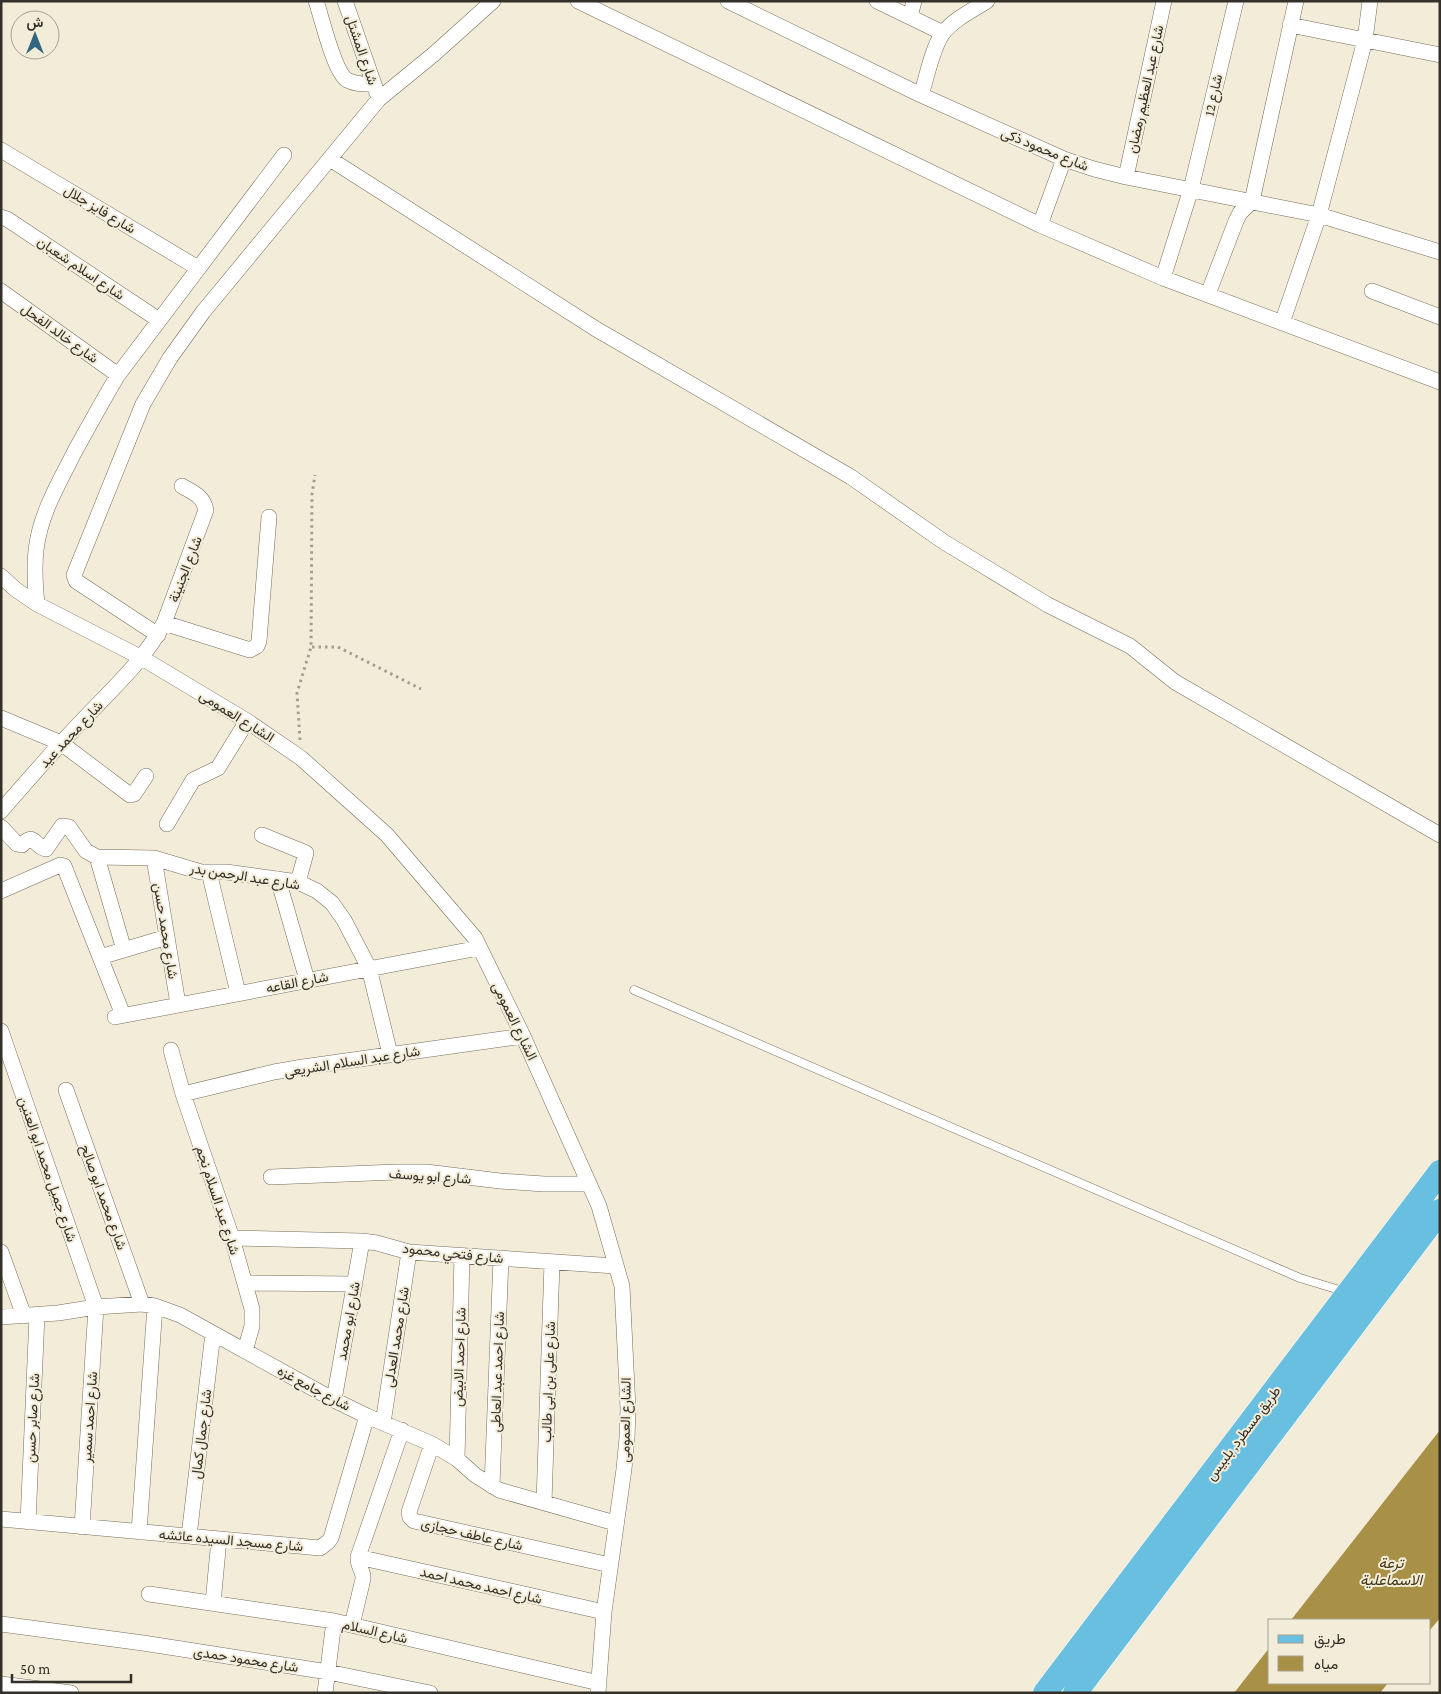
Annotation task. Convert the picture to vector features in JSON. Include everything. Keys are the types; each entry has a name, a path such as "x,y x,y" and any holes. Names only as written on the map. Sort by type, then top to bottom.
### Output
{"main road":[{"name":"طريق مسطرد, بلبيس","path":"1045,1693 1440,1172"},
{"name":"طريق مسطرد, بلبيس","path":"1075,1693 1440,1211"}],"street":[{"path":"316,1 338,68 346,80 358,84 374,84"},
{"name":"شارع المشتل","path":"345,1 379,99"},
{"path":"269,517 259,640 257,646 250,650 161,629 76,581 74,575 143,404 170,358 203,312 379,99 434,54 493,1"},
{"path":"578,1 1040,225 1163,278 1440,382"},
{"name":"شارع محمود ذكى","path":"728,1 921,95 1064,159 1094,170 1319,214 1440,252"},
{"path":"877,1 943,33"},
{"path":"910,17 914,1"},
{"path":"921,95 936,48 943,33 955,22 987,1"},
{"name":"شارع عبد العظيم رمضان","path":"1126,177 1164,1"},
{"name":"شارع 12","path":"1163,278 1191,189 1236,1"},
{"path":"1208,294 1236,221 1240,213 1252,201 1296,1"},
{"path":"1282,323 1319,214 1365,40 1370,1"},
{"path":"1290,25 1440,55"},
{"name":"شارع فايز جلال","path":"1,150 198,268"},
{"path":"37,604 34,577 36,549 42,522 51,496 103,399 118,375 284,155"},
{"path":"330,159 596,329 851,477 944,542 1008,581 1048,605 1130,646 1176,682 1440,835"},
{"path":"1040,225 1064,159"},
{"name":"شارع اسلام شعبان","path":"1,217 7,219 159,320"},
{"name":"شارع خالد الفحل","path":"1,291 118,375"},
{"path":"1372,291 1440,316"},
{"name":"شارع الجنينة","path":"142,658 161,629 206,510 200,496 182,486"},
{"name":"الشارع العمومى","path":"1,576 37,604 142,658 247,722 301,758 387,835 475,938 523,1036 599,1206 622,1286 628,1409 624,1469 604,1612 599,1688"},
{"name":"شارع محمد عيد","path":"1,811 61,743 142,658"},
{"path":"1,718 61,743 130,795 134,794 146,776"},
{"path":"167,824 193,780 218,768 247,722"},
{"path":"1,827 17,844 22,845 31,839 46,849 62,826 66,825 69,827 86,851 97,857 124,950"},
{"path":"262,835 306,853 298,882"},
{"name":"شارع عبد الرحمن بدر","path":"97,857 154,858 201,872 226,872 298,882 317,890 332,903 344,920 369,968 390,1054"},
{"name":"شارع محمد حسن","path":"154,858 178,1004"},
{"path":"1,891 62,865 100,957 167,937"},
{"path":"209,872 238,993"},
{"path":"278,880 307,980"},
{"name":"شارع القاعه","path":"100,957 119,1016 479,948"},
{"name":"شارع جميل محمد ابو العنين","path":"1,1031 96,1307"},
{"name":"شارع عبد السلام الشريعى","path":"183,1094 274,1072 523,1036"},
{"name":"شارع عبد السلام نجم","path":"171,1050 183,1094 232,1238 245,1283 252,1318 246,1351"},
{"name":"شارع محمد ابو صالح","path":"66,1090 149,1305 139,1532"},
{"name":"شارع ابو يوسف","path":"271,1178 417,1172 500,1182 589,1184"},
{"name":"شارع فتحي محمود","path":"232,1238 362,1241 409,1252 615,1266"},
{"name":"شارع ابو محمد","path":"334,1400 362,1241"},
{"path":"1,1252 31,1316"},
{"name":"شارع محمد العدلى","path":"383,1422 409,1252"},
{"name":"شارع احمد الابيض","path":"457,1459 462,1255"},
{"name":"شارع احمد عبد العاطى","path":"492,1486 502,1258"},
{"name":"شارع على بن ابى طالب","path":"544,1503 552,1262"},
{"path":"245,1283 355,1284"},
{"name":"شارع جامع غزه","path":"1,1317 31,1316 96,1307 149,1305 180,1315 334,1400 432,1444 457,1459 475,1475 499,1490 616,1523"},
{"name":"شارع احمد سمير","path":"82,1527 96,1307"},
{"name":"شارع صابر حسن","path":"28,1522 31,1316"},
{"name":"شارع جمال كمال","path":"189,1536 213,1333"},
{"name":"شارع مسجد السيده عائشه","path":"1,1519 320,1548 331,1538 367,1416"},
{"path":"352,1625 363,1579 358,1557 402,1430"},
{"name":"شارع عاطف حجازى","path":"432,1444 409,1512 410,1517 414,1521 610,1565"},
{"path":"213,1603 219,1539"},
{"name":"شارع احمد محمد احمد","path":"358,1557 604,1612"},
{"name":"شارع السلام","path":"149,1594 334,1621 599,1688"},
{"path":"325,1693 334,1621"},
{"name":"شارع محمود حمدى","path":"1,1624 143,1643 328,1672 430,1693"},
{"path":"1,1684 71,1693"}],"lane":[{"path":"634,990 1300,1278 1348,1293"}],"path":[{"path":"301,758 297,693 311,647 312,494 315,475"},
{"path":"311,647 338,647 421,688"}],"water":[{"name":"ترعة الاسماعلية","path":"1440,1430 1440,1618 1431,1629 1431,1619 1292,1619"},
{"path":"1268,1650 1268,1684 1387,1684 1380,1693 1234,1693"}]}
